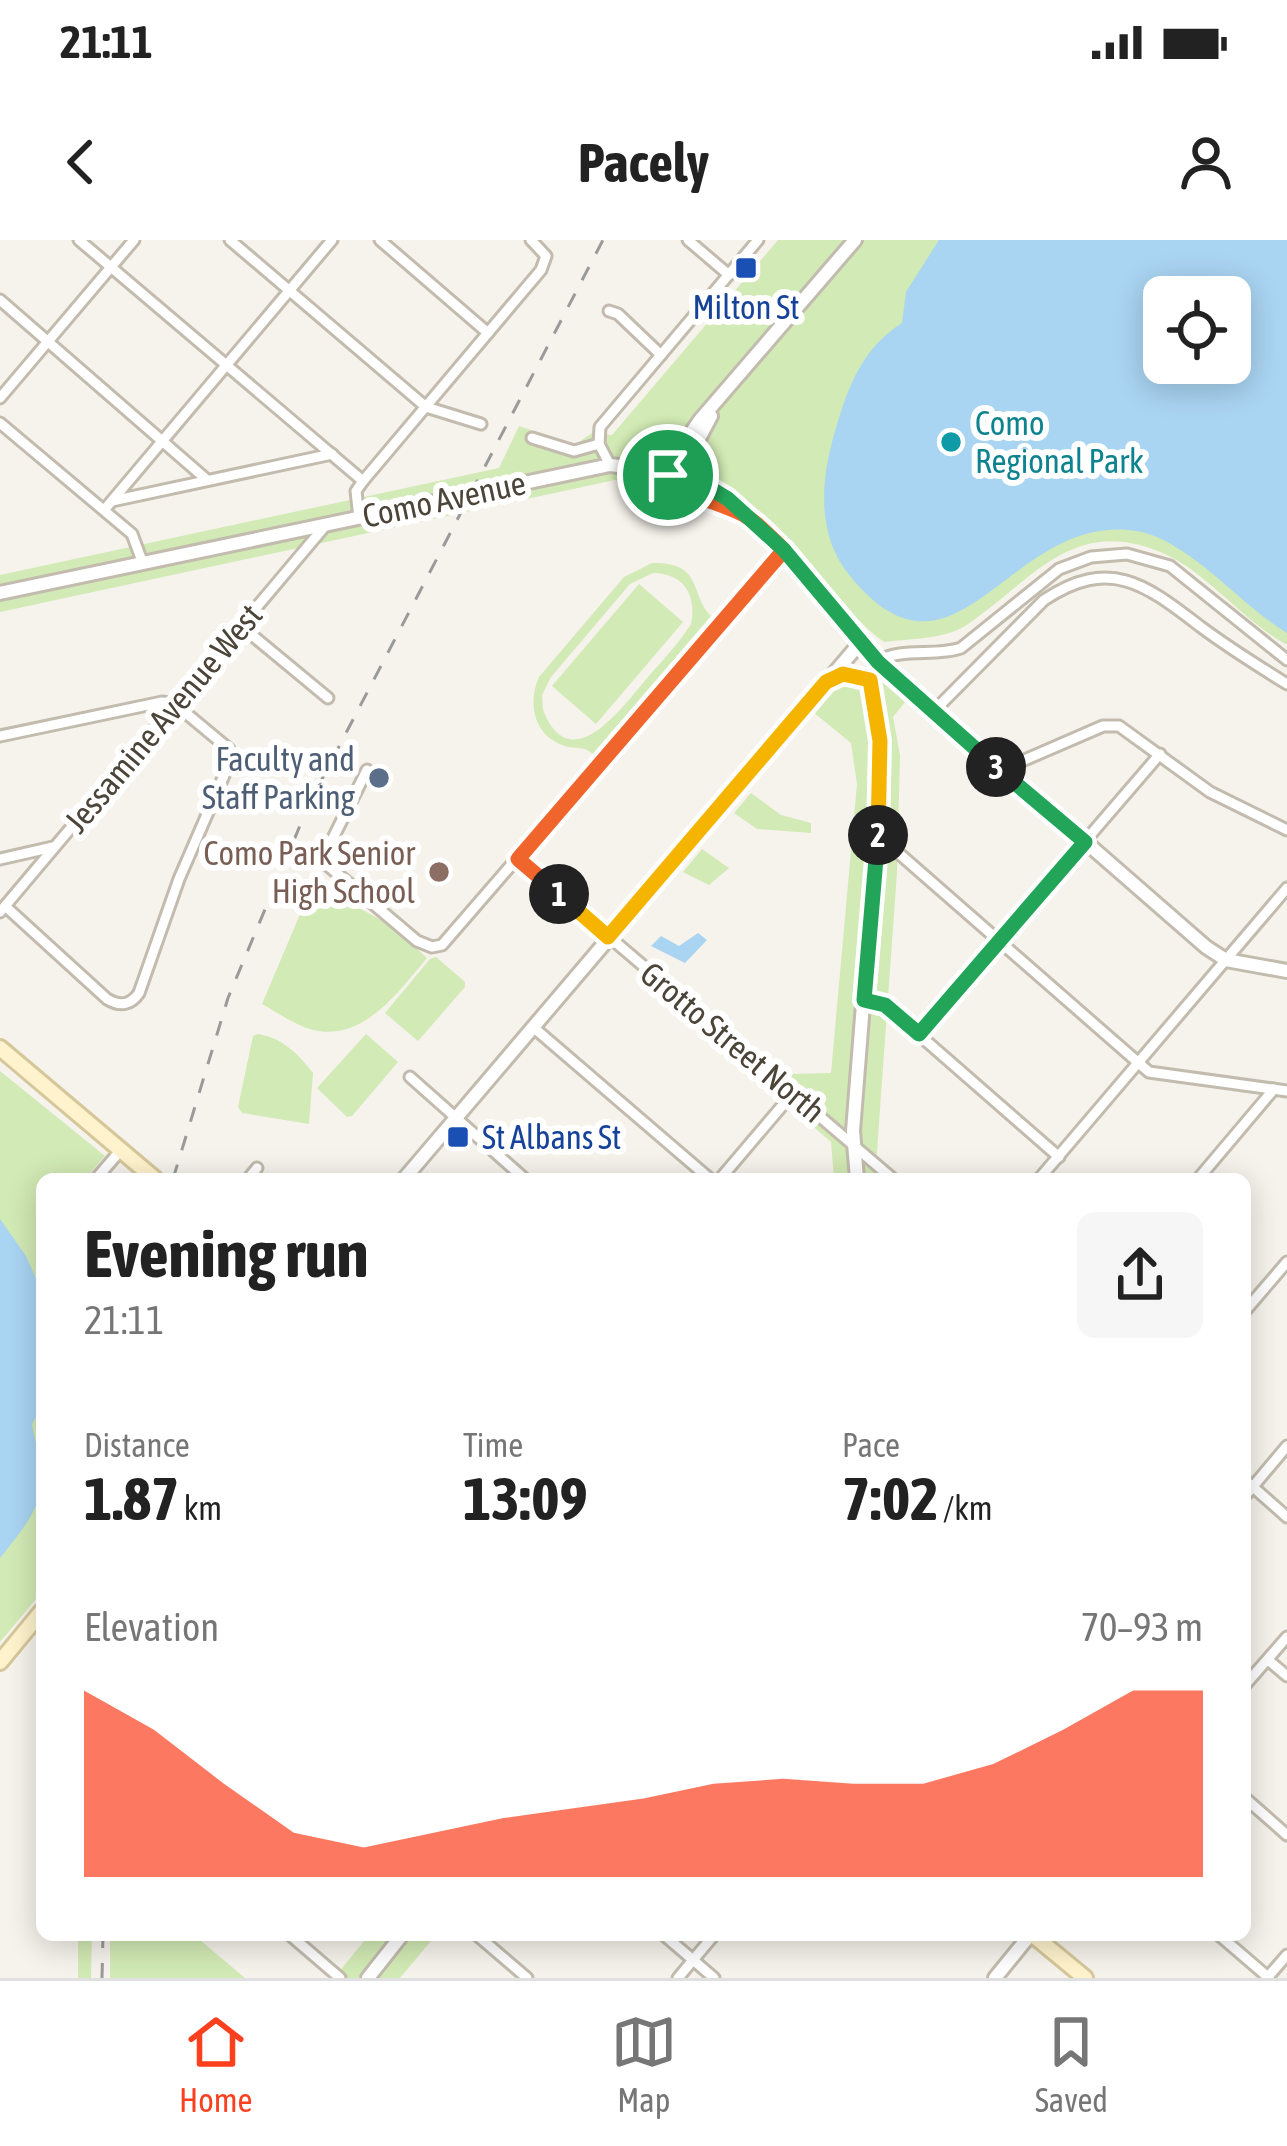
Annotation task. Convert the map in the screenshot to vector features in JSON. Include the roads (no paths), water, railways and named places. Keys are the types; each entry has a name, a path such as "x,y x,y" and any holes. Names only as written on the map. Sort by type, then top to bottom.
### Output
{"main road":[{"path":"0,1048 148,1173"},
{"path":"0,1662 36,1619"},
{"path":"1039,1941 1084,1978"}],"street":[{"path":"79,240 363,481"},
{"path":"0,398 134,240"},
{"path":"230,240 426,407 481,424"},
{"path":"108,505 332,240"},
{"path":"380,240 488,332"},
{"path":"359,518 356,491 363,481 541,270 546,256 530,240"},
{"path":"688,240 729,275"},
{"path":"758,240 600,427 599,443 610,465 704,485 728,499 784,550 878,662 1206,947 1226,960 1287,971"},
{"path":"674,477 673,459 688,436 855,240"},
{"path":"0,300 207,480"},
{"path":"609,311 661,355"},
{"path":"674,477 718,403"},
{"path":"0,423 108,505 132,534 142,561"},
{"path":"532,438 574,452 599,443"},
{"path":"696,442 692,466 704,485"},
{"path":"108,505 332,454"},
{"name":"Como Avenue","path":"0,593 610,465"},
{"path":"674,477 721,507 737,511"},
{"name":"Jessamine Avenue West","path":"2,909 326,525"},
{"path":"367,770 325,854 326,864 425,946 442,945 784,550"},
{"path":"856,1173 854,1146 877,845 880,741 870,680 878,662 889,655 961,648 1059,569 1091,557 1127,554 1170,566 1287,660"},
{"path":"934,711 1043,601 1064,587 1113,578 1137,581 1162,596 1287,685"},
{"path":"241,626 328,698"},
{"path":"409,1173 860,643"},
{"path":"826,682 849,673 870,680"},
{"path":"0,736 162,702 175,704 229,749 232,760 179,879 136,998 121,1004 110,1001 2,909"},
{"path":"999,771 1111,725 1127,729 1231,804 1287,830"},
{"path":"919,1034 1160,754"},
{"path":"877,845 895,850 1149,1072 1287,1091"},
{"path":"0,859 54,848"},
{"name":"Grotto Street North","path":"518,859 886,1173"},
{"path":"1044,1173 1287,888"},
{"path":"864,1000 885,1005 1059,1157"},
{"path":"533,1027 703,1173"},
{"path":"410,1077 519,1173"},
{"path":"1203,1173 1274,1089"},
{"path":"725,1173 793,1093"},
{"path":"101,1173 120,1151"},
{"path":"253,1173 257,1168"},
{"path":"1251,1304 1287,1262"},
{"path":"1251,1485 1287,1446"},
{"path":"1251,1490 1287,1517"},
{"path":"1251,1678 1287,1636"},
{"path":"1268,1660 1287,1676"},
{"path":"1251,1803 1287,1834"},
{"path":"297,1941 340,1978"},
{"path":"368,1978 397,1941"},
{"path":"483,1941 526,1978"},
{"path":"671,1941 714,1978"},
{"path":"678,1978 709,1941"},
{"path":"995,1978 1027,1941"},
{"path":"1226,1941 1268,1978 1287,1955"}],"water":[{"name":"Como Regional Park","path":"939,240 1287,240 1287,633 1176,547 1137,531 1092,532 1053,548 954,614 922,621 888,611 839,560 824,505 831,447 852,382 877,344 902,323 906,292"},
{"path":"698,933 707,940 685,963 651,946 661,936 679,946"},
{"path":"0,1219 36,1278 36,1417 32,1424 36,1506 0,1558"}],"railway":[{"path":"175,1173 228,998 309,804 603,240"},
{"path":"102,1978 103,1941"}],"place":[{"name":"Milton St","path":"746,268"},
{"name":"Como Regional Park","path":"951,442"},
{"name":"Faculty and Staff Parking","path":"379,778"},
{"name":"Como Park Senior High School","path":"439,872"},
{"name":"St Albans St","path":"458,1137"}]}
